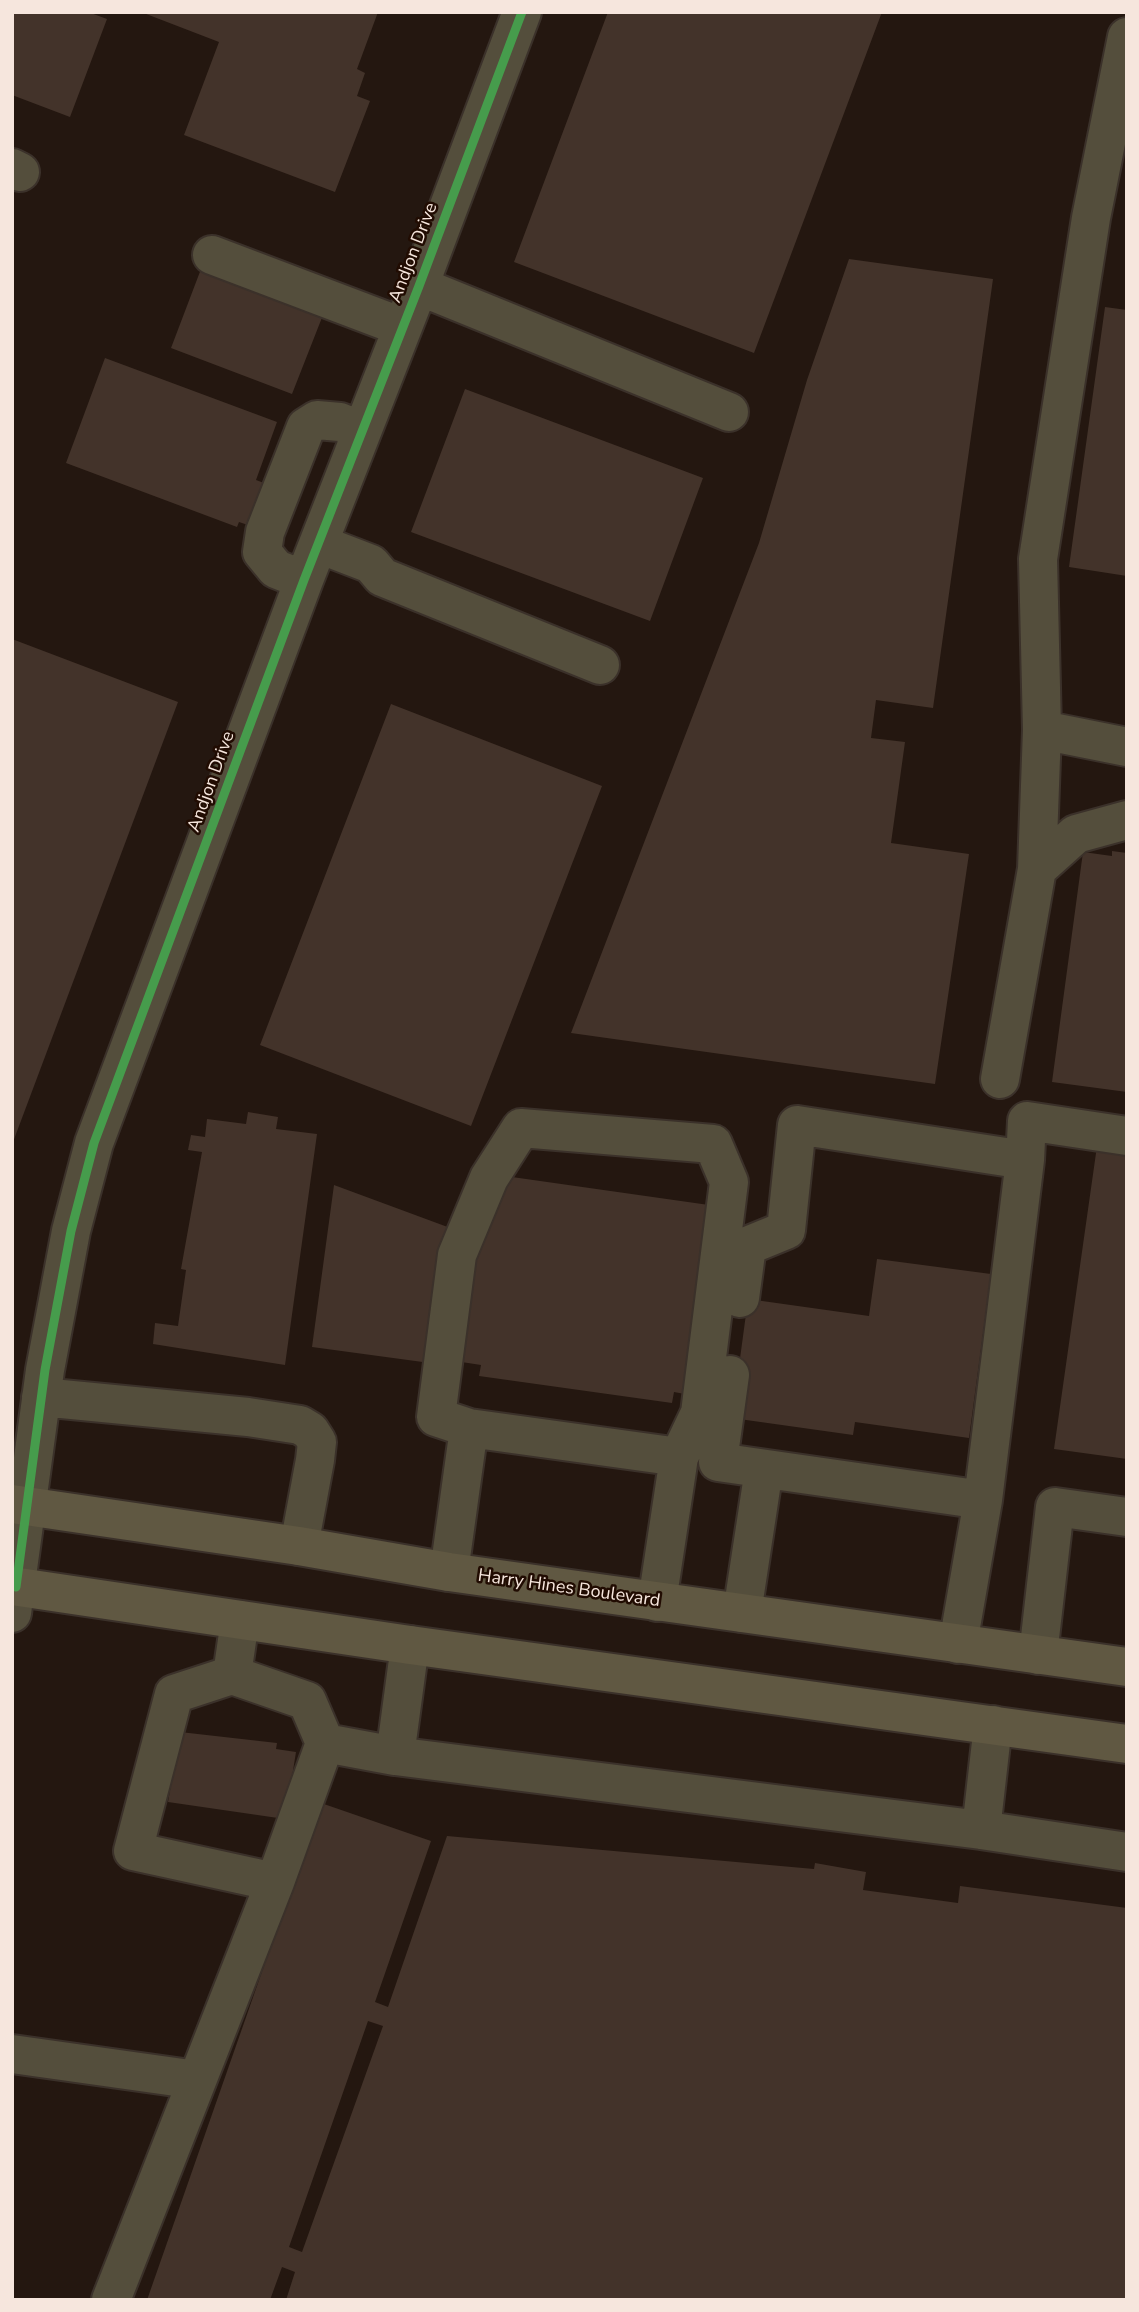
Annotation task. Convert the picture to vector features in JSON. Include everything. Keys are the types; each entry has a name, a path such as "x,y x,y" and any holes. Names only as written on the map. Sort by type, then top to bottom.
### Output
{"main road":[{"name":"Harry Hines Boulevard","path":"19,1505 299,1546 449,1572 1127,1667"},
{"path":"13,1595 240,1620 1127,1744"}],"street":[{"name":"Andjon Drive","path":"13,1595 19,1505 33,1378 94,1143 304,580 522,12"},
{"path":"1000,1079 1037,869 1042,730 1038,559 1091,218 1116,146 1127,37"},
{"path":"212,255 402,327"},
{"path":"419,286 729,412"},
{"path":"304,580 276,569 262,552 265,532 306,427 317,420 340,422 362,431"},
{"path":"319,544 371,564 382,577 600,665"},
{"path":"1042,730 1126,751"},
{"path":"1037,869 1076,834 1127,820"},
{"path":"958,1644 983,1500 1025,1160 1027,1121 1127,1136"},
{"path":"983,1500 718,1462 747,1247 786,1230 797,1125 1025,1160"},
{"path":"657,1602 679,1457 700,1413 729,1182 713,1143 521,1128 489,1178 457,1255 436,1417 469,1428 679,1457"},
{"path":"33,1378 300,1425 310,1431 317,1443 299,1546"},
{"path":"449,1572 469,1428"},
{"path":"742,1613 765,1469"},
{"path":"1038,1655 1055,1507 1127,1517"},
{"path":"232,1675 240,1620"},
{"path":"395,1756 410,1645"},
{"path":"111,2300 275,1882 325,1743 307,1701 232,1675 174,1694 133,1851 275,1882"},
{"path":"981,1830 993,1726"},
{"path":"325,1743 395,1756 981,1830 1127,1852"},
{"path":"12,2054 197,2080"}],"building":[{"path":"12,12 88,12 107,19 70,117 12,95"},
{"path":"141,12 378,12 357,69 365,73 357,96 370,101 335,192 184,135 219,42"},
{"path":"608,12 882,12 754,353 514,262"},
{"path":"849,259 993,279 933,708 876,700 871,738 905,742 891,843 969,854 935,1084 571,1033 759,543 807,380"},
{"path":"201,269 323,315 292,394 171,348"},
{"path":"1105,307 1127,310 1127,576 1069,567"},
{"path":"105,358 277,422 256,480 264,483 248,525 239,522 237,527 66,463"},
{"path":"465,389 703,478 650,621 411,532"},
{"path":"12,639 178,702 13,1142 12,1142"},
{"path":"391,704 602,786 471,1126 260,1045"},
{"path":"1112,851 1127,853 1127,1092 1052,1082 1083,852 1112,856"},
{"path":"248,1112 278,1117 276,1129 317,1134 285,1365 153,1344 155,1323 178,1326 186,1270 181,1269 202,1152 188,1150 191,1135 205,1137 207,1119 246,1124"},
{"path":"1098,1139 1127,1143 1127,1459 1054,1449"},
{"path":"505,1176 716,1206 690,1395 674,1392 672,1403 479,1376 481,1365 455,1361 470,1259"},
{"path":"334,1185 453,1229 430,1363 312,1347"},
{"path":"877,1259 991,1274 969,1438 855,1422 853,1435 732,1418 748,1299 869,1316"},
{"path":"180,1732 277,1743 276,1749 296,1752 292,1777 278,1818 168,1802"},
{"path":"321,1803 431,1841 375,2002 388,2007 447,1836 814,1869 815,1863 866,1872 863,1890 958,1903 960,1886 1127,1908 1127,2300 286,2300 295,2272 282,2267 270,2300 147,2300","holes":["368,2021 383,2026 302,2252 289,2247"]}],"cycle path":[{"path":"16,1587 45,1370 71,1231 94,1143 304,580 522,12"}]}
